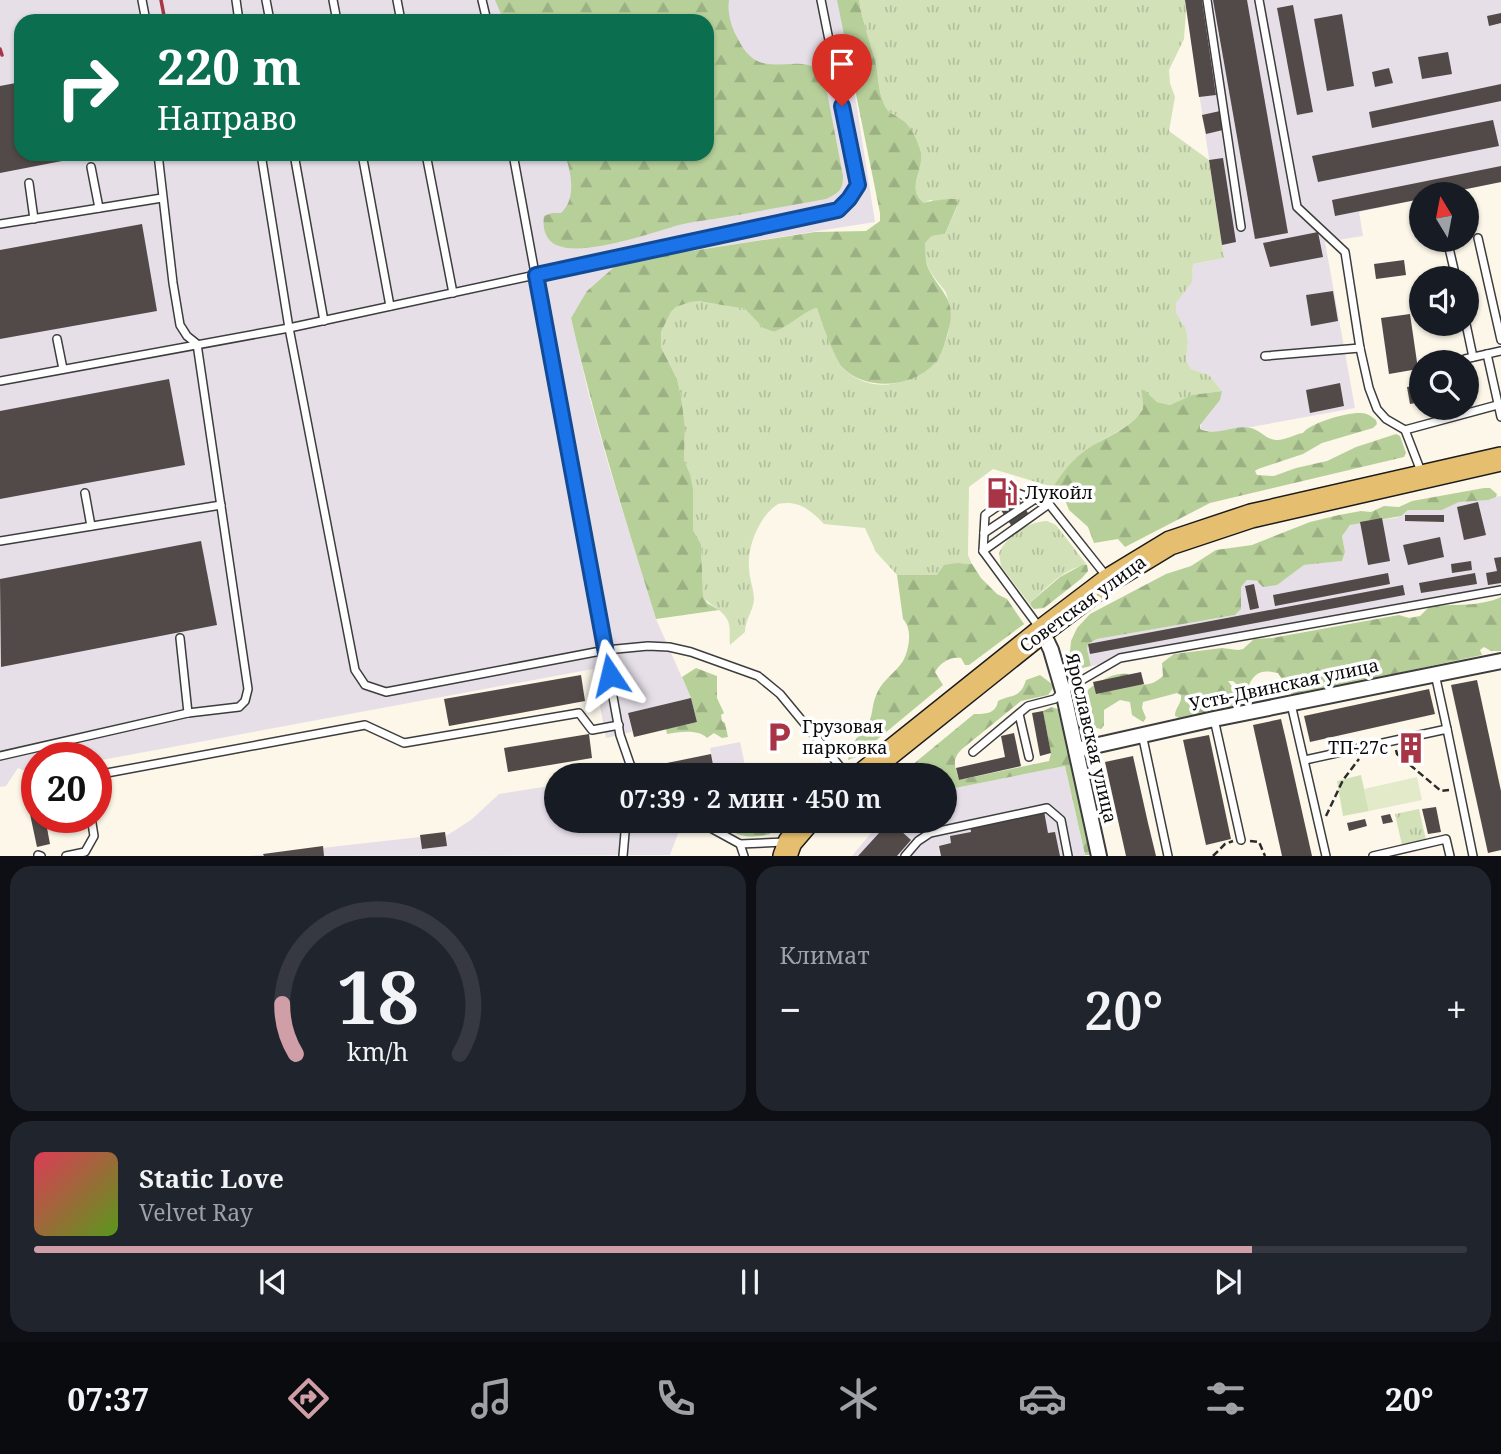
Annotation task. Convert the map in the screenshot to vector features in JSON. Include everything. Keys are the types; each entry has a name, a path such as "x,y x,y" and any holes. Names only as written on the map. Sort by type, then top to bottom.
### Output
{"main road":[{"name":"Советская улица","path":"877,763 1109,580 1170,543 1251,516 1501,460"},
{"path":"788,849 799,833"}],"street":[{"name":"Ярославская улица","path":"1042,631 1051,650 1063,691 1099,856"},
{"name":"Усть-Двинская улица","path":"1076,750 1435,673 1501,662"}],"lane":[{"path":"0,381 324,321 838,210 858,185 821,0"},
{"path":"1207,0 1241,227"},
{"path":"1259,0 1297,207 1345,252 1369,388 1377,409 1386,419 1405,430 1423,478"},
{"path":"0,756 188,713 239,707 245,701 248,689 197,344 187,336 180,325 159,161"},
{"path":"262,161 289,328 355,670 365,685 386,692 606,650 669,647 758,676 780,694 837,763"},
{"path":"295,161 324,321"},
{"path":"363,161 390,306"},
{"path":"427,161 453,293"},
{"path":"514,161 619,725 630,763"},
{"path":"91,167 99,208"},
{"path":"29,183 34,219"},
{"path":"0,224 162,198"},
{"path":"1479,242 1501,340"},
{"path":"1467,336 1469,358 1501,351"},
{"path":"57,339 63,369"},
{"path":"1265,356 1360,348"},
{"path":"1487,354 1501,417"},
{"path":"1405,430 1500,404"},
{"path":"85,493 91,526"},
{"path":"1042,631 983,551 985,515 1017,493 1049,504 1109,580"},
{"path":"984,533 1035,499"},
{"path":"983,551 1049,504"},
{"path":"0,541 221,505"},
{"path":"973,752 1027,706 1055,699 1063,691 1120,658 1501,590"},
{"path":"180,638 188,713"},
{"path":"1435,673 1474,856"},
{"path":"1291,704 1326,856"},
{"path":"112,772 365,725 404,743 579,713 593,730 619,725"},
{"path":"1019,714 1029,757"},
{"path":"1214,719 1241,840"},
{"path":"1305,760 1447,729"},
{"path":"1142,734 1168,856"},
{"path":"905,856 918,841 930,833 1047,808 1061,820 1069,856"},
{"path":"66,856 85,852 94,833"},
{"path":"624,856 625,833"},
{"path":"720,833 740,844 788,849"},
{"path":"1373,856 1446,839 1450,856"},
{"path":"740,844 744,856"}],"path":[{"path":"1393,740 1397,754 1441,791 1459,789"},
{"path":"1321,829 1343,780 1370,745"},
{"path":"1213,856 1225,844 1241,840 1259,842 1265,856"}],"shaded area":[{"path":"0,0 840,0 875,222 620,262 571,318 609,467 656,619 691,698 628,713 632,732 606,738 593,669 112,758 112,742 21,742 21,769 18,768 6,786 0,787"},
{"path":"1185,0 1501,0 1501,182 1479,186 1479,182 1409,182 1409,202 1359,212 1363,236 1325,242 1355,408 1218,433 1200,429 1202,421 1222,391 1209,375 1191,369 1186,360 1188,341 1176,312 1176,303 1193,272 1193,264 1224,258"},
{"path":"1501,496 1501,592 1091,666 1088,644 1097,639 1235,615 1241,609 1241,587 1247,580 1276,585 1304,565 1342,561 1345,552 1342,536 1346,528 1355,523 1395,518 1408,510 1442,510 1459,502"},
{"path":"740,742 744,763 713,763 710,748"},
{"path":"1065,766 1085,856 852,856 871,833 957,833 957,788"},
{"path":"544,787 544,833 678,833 670,855 250,856 420,837 446,846 446,836 471,820 499,794"}],"green space":[{"path":"495,0 729,0 729,14 735,33 746,52 756,60 766,64 799,64 823,71 843,176 841,188 826,199 685,224 601,246 571,248 555,244 546,234 544,216 561,213 569,200 571,177 567,161 714,161 714,14 501,14"},
{"path":"837,0 859,0 884,104 909,126 920,149 921,163 916,184 918,197 924,203 957,199 957,206 945,234 932,236 925,243 927,265 950,308 947,337 935,363 925,371 902,382 876,383 852,375 842,367 817,308 774,332 763,328 745,309 698,301 676,307 661,332 661,347 677,379 681,396 685,427 684,460 693,489 693,530 701,544 703,596 707,603 719,610 656,619 600,432 571,318 587,291 620,262 815,232 866,231 880,221"},
{"path":"859,0 1185,0 1184,39 1169,70 1175,97 1169,131 1209,160 1224,258 1193,264 1192,282 1176,303 1176,312 1186,330 1186,360 1191,369 1209,375 1222,391 1193,395 1170,405 1157,402 1144,391 1143,409 1138,416 1085,452 1053,487 993,469 969,487 968,555 972,564 958,563 937,575 897,575 876,552 865,528 824,524 804,507 792,503 778,504 760,523 753,541 749,567 753,604 745,632 730,645 726,617 703,596 701,544 693,530 690,474 684,460 685,427 681,396 677,379 661,347 661,332 671,312 690,301 745,309 763,328 774,332 817,308 842,367 857,378 873,384 890,384 922,372 944,345 949,328 947,295 928,268 925,243 932,236 945,234 957,207 957,200 930,200 924,203 918,197 916,184 921,163 920,149 909,126 884,104"},
{"path":"1144,390 1157,402 1170,405 1192,395 1222,391 1220,400 1200,425 1200,429 1213,432 1251,428 1273,440 1303,433 1321,422 1347,414 1365,414 1376,420 1377,424 1373,428 1322,443 1303,454 1258,469 1255,471 1257,475 1274,476 1327,461 1356,447 1396,434 1400,436 1406,453 1404,457 1210,503 1125,547 1118,539 1094,543 1088,527 1069,510 1065,500 1053,487 1081,454 1125,428 1138,416 1143,409"},
{"path":"1490,488 1497,494 1496,497 1459,502 1442,510 1408,510 1401,516 1350,525 1342,536 1345,552 1342,561 1304,565 1277,585 1263,587 1257,581 1247,580 1241,587 1241,609 1235,615 1097,639 1088,644 1091,666 1074,670 1069,663 1071,641 1077,628 1090,614 1166,574 1191,566 1216,550 1252,545 1310,522 1339,515 1371,512 1384,506 1399,507 1412,501"},
{"path":"1047,521 1056,525 1087,565 1071,570 1057,579 1031,602 1031,606 1001,566 999,553 1007,541 1019,531"},
{"path":"972,564 997,594 1007,599 1024,624 969,665 965,665 961,658 949,659 943,663 935,672 943,685 856,757 848,760 853,744 869,722 878,691 903,661 907,651 909,634 903,619 897,575 937,575 944,565"},
{"path":"1087,565 1088,571 1082,578 1044,608 1034,609 1031,606 1031,602 1060,577"},
{"path":"1501,597 1501,651 1491,651 1484,647 1480,650 1482,655 1297,695 1292,695 1278,673 1262,672 1252,679 1247,689 1243,690 1233,681 1228,681 1237,693 1235,708 1179,718 1175,716 1181,695 1177,693 1143,702 1146,718 1143,722 1132,715 1130,702 1120,700 1104,710 1104,725 1101,729 1088,726 1086,722 1084,697 1094,685 1120,674 1128,674 1140,684 1149,684 1163,676 1162,663 1174,654 1222,648 1238,650 1254,639 1399,615 1409,618 1420,616 1430,606 1476,604"},
{"path":"696,668 717,676 717,698 724,713 721,715 722,721 725,723 728,737 722,738 714,733 707,738 694,732 667,734 666,729 697,722 682,677"},
{"path":"1040,675 1052,684 1053,688 1048,695 1021,701 962,749 955,763 915,763 974,714 992,711 998,701 1018,693 1026,680"},
{"path":"1052,707 1060,710 1096,855 1085,855 1065,766 957,788 957,774 959,780 1049,761 1051,753 1043,711"},
{"path":"1361,775 1369,811 1343,816 1337,781"},
{"path":"1417,777 1422,800 1369,811 1364,789"},
{"path":"1419,809 1426,840 1402,845 1395,814"},
{"path":"736,833 770,833 754,837"}],"building":[{"path":"1185,0 1202,0 1216,95 1199,97"},
{"path":"1213,0 1247,0 1288,233 1255,239"},
{"path":"1293,5 1313,112 1297,115 1277,8"},
{"path":"1501,13 1501,23 1489,26 1487,16"},
{"path":"1342,14 1354,86 1327,91 1314,19"},
{"path":"1448,52 1452,74 1422,79 1418,57"},
{"path":"1389,68 1393,83 1375,87 1372,72"},
{"path":"14,83 14,161 62,161 0,173 0,86"},
{"path":"1501,84 1501,101 1372,128 1369,112"},
{"path":"1220,111 1223,130 1206,134 1202,115"},
{"path":"1493,120 1499,146 1318,182 1312,156"},
{"path":"1223,158 1236,242 1222,245 1209,160"},
{"path":"1501,166 1501,182 1479,186 1479,182 1421,182"},
{"path":"1409,185 1409,201 1335,216 1332,200"},
{"path":"142,224 157,311 0,339 0,250"},
{"path":"1318,232 1323,257 1270,267 1263,243"},
{"path":"1404,260 1406,275 1376,279 1374,264"},
{"path":"1333,291 1338,321 1311,326 1306,295"},
{"path":"1409,314 1409,336 1413,336 1415,350 1409,350 1409,371 1389,374 1381,318"},
{"path":"169,379 185,465 0,499 0,411"},
{"path":"1340,383 1344,406 1310,413 1306,390"},
{"path":"1009,485 1030,516 1013,528 992,497"},
{"path":"1478,502 1486,535 1464,540 1457,507"},
{"path":"1405,515 1444,515 1444,522 1405,521"},
{"path":"1382,518 1390,561 1368,565 1360,522"},
{"path":"1440,537 1444,557 1408,565 1403,545"},
{"path":"201,541 217,625 1,667 0,579"},
{"path":"1501,557 1501,583 1488,585 1486,573 1497,571 1494,558"},
{"path":"1471,561 1472,570 1452,573 1451,564"},
{"path":"1388,573 1390,584 1275,606 1273,595"},
{"path":"1475,573 1477,584 1421,593 1419,583"},
{"path":"1254,584 1259,608 1250,610 1245,586"},
{"path":"1403,585 1405,595 1090,654 1088,644"},
{"path":"1141,672 1144,684 1096,694 1093,682"},
{"path":"581,675 585,701 449,726 444,699"},
{"path":"1477,680 1501,791 1501,850 1488,853 1451,685"},
{"path":"1429,689 1435,714 1310,742 1304,716"},
{"path":"691,698 697,722 634,737 628,713"},
{"path":"1043,711 1051,753 1040,756 1032,713"},
{"path":"1281,719 1312,856 1282,856 1253,725"},
{"path":"1014,733 1021,766 959,780 957,768 1005,757 1001,736"},
{"path":"589,734 592,758 544,763 544,766 508,772 504,748"},
{"path":"1209,735 1231,839 1206,845 1183,740"},
{"name":"ТП-27c","path":"1420,741 1422,751 1403,755 1401,745"},
{"path":"711,754 713,763 667,763"},
{"path":"1133,756 1156,856 1126,856 1105,762"},
{"path":"1436,807 1441,832 1428,834 1422,809"},
{"path":"1044,811 1048,833 1055,832 1060,856 941,856 939,846 951,843 950,836 971,832 970,826"},
{"path":"1390,814 1393,822 1383,824 1381,816"},
{"path":"1365,819 1367,826 1349,831 1347,823"},
{"path":"445,832 447,846 422,849 420,835"},
{"path":"34,833 48,833 50,844 37,847"},
{"path":"879,833 903,833 911,840 897,856 858,856"},
{"path":"323,846 324,856 263,854"}],"railway":[{"path":"161,0 164,14"},
{"path":"0,49 2,55"}],"place":[{"name":"Лукойл","path":"1002,493"},
{"name":"Грузовая парковка","path":"779,737"},
{"name":"ТП-27c","path":"1411,748"}],"route":[{"path":"610,675 536,275 838,210 858,185 842,106"}]}
